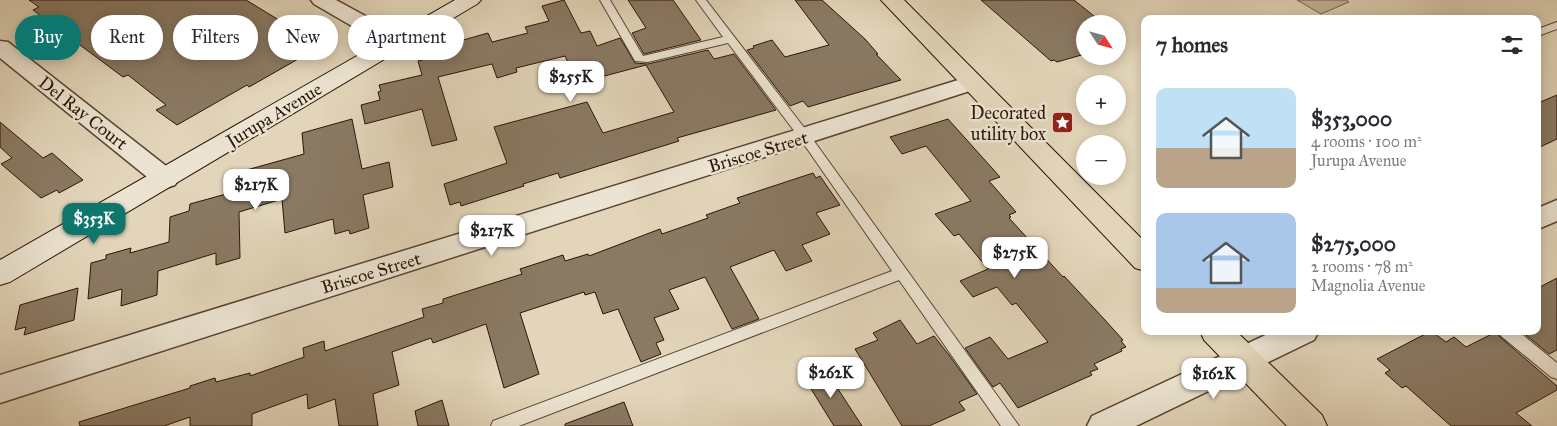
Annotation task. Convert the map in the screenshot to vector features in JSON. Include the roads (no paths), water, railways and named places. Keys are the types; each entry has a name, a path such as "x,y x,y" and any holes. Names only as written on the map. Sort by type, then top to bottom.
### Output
{"main road":[{"name":"Jurupa Avenue","path":"444,15 470,0"},
{"path":"892,0 1141,256"},
{"name":"Jurupa Avenue","path":"0,274 166,179 366,60"},
{"path":"1219,335 1310,426"}],"street":[{"path":"320,0 348,15"},
{"name":"Del Ray Court","path":"0,47 166,179"},
{"name":"Briscoe Street","path":"0,390 971,83"},
{"path":"1541,218 1557,210"},
{"path":"1103,426 1296,335"}],"lane":[{"path":"605,0 639,59 648,59 729,39"},
{"path":"706,1 729,39 805,137 1011,426"},
{"path":"1541,32 1557,26"},
{"path":"499,426 902,273"},
{"path":"1511,335 1557,372"}],"place":[{"name":"Decorated utility box","path":"1062,123"}]}
